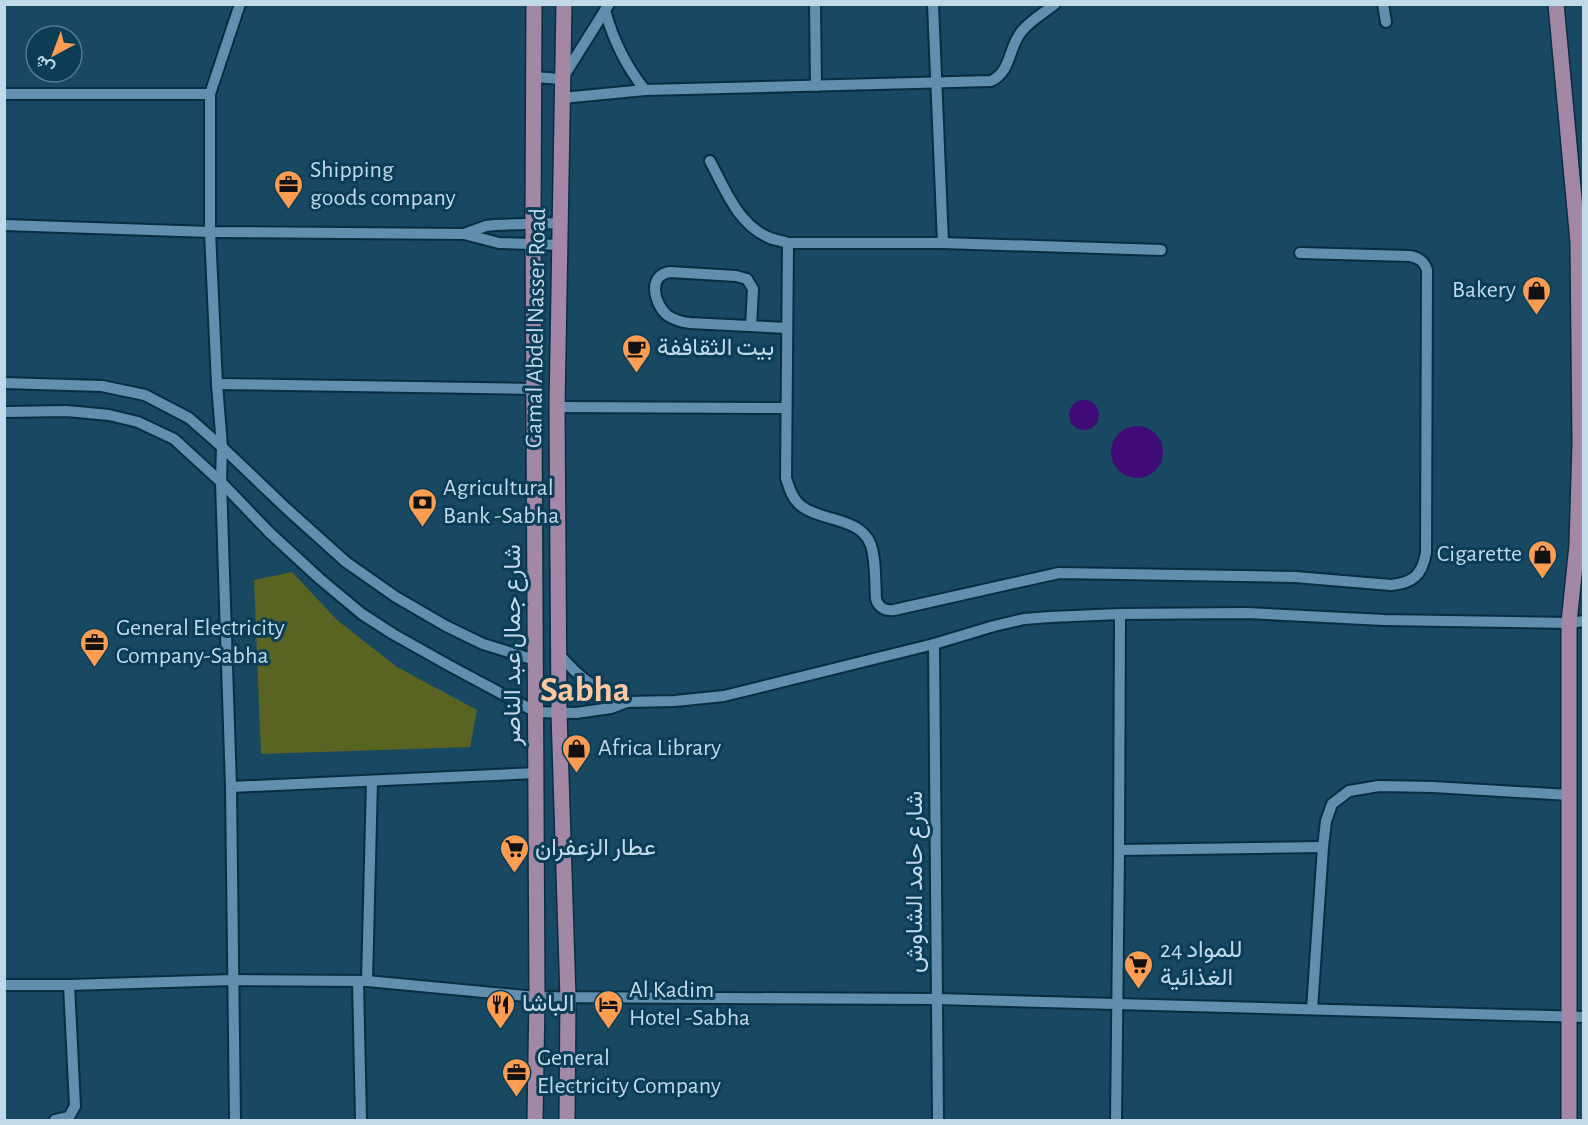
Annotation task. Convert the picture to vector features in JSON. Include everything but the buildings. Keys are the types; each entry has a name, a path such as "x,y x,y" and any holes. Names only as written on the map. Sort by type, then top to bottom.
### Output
{"main road":[{"name":"شارع جمال عبد الناصر","path":"534,4 537,997"},
{"name":"Gamal Abdel Nasser Road","path":"564,4 557,407 559,713 568,998 567,1120"},
{"path":"1556,4 1578,242 1580,443 1569,795 1576,1016 1569,1120"},
{"path":"535,1120 537,997"}],"street":[{"path":"235,1120 231,787 221,482 222,447 210,232 210,94 240,4"},
{"path":"815,4 816,86"},
{"path":"933,4 943,243"},
{"path":"562,98 645,90 991,81 1005,71 1012,49 1021,32 1055,4"},
{"path":"1383,4 1386,22"},
{"path":"533,77 562,79 607,7"},
{"path":"607,7 610,27 624,61 645,90"},
{"path":"4,94 210,94"},
{"path":"710,161 739,214 753,228 769,238 788,243 943,243 1161,250"},
{"path":"464,234 486,226 561,223"},
{"path":"4,225 210,232 464,234 499,243 560,245"},
{"path":"788,243 786,478 797,502 807,510 850,525 865,534 873,549 876,599 882,609 888,611 1059,573 1294,577 1391,585 1404,583 1416,577 1424,566 1426,553 1428,270 1418,258 1410,256 1300,253"},
{"path":"751,326 753,289 747,279 736,276 670,272 660,275 657,279 655,289 660,306 673,319 690,323 787,328"},
{"path":"4,383 102,386 145,395 189,418 346,562 396,597 483,644 535,660"},
{"path":"217,384 534,389"},
{"path":"557,407 786,408"},
{"path":"4,412 67,411 109,415 138,422 174,439 221,482 270,533 362,614 440,661 536,712 594,711 627,702 675,701 724,696 934,644 1024,619 1120,614 1246,613 1384,620 1576,622"},
{"path":"1116,1120 1120,614"},
{"name":"شارع حامد الشاوش","path":"934,644 938,1120"},
{"path":"559,654 572,670 589,684 607,695 627,702"},
{"path":"231,787 536,773"},
{"path":"361,1120 362,981 372,781"},
{"path":"1312,1009 1323,847 1326,821 1332,804 1348,791 1379,786 1569,795"},
{"path":"1119,850 1323,847"},
{"path":"4,985 233,980 362,981 568,998 937,999 1576,1016"},
{"path":"56,1120 69,1117 75,1106 69,985"}],"green space":[{"path":"292,572 337,620 397,667 477,710 470,747 261,754 254,580"}],"shaded area":[{"path":"1084,400 1090,401 1098,409 1098,421 1090,429 1084,430 1078,429 1070,421 1069,415 1070,409 1078,401"},
{"path":"1132,426 1142,426 1156,433 1163,452 1156,471 1142,478 1132,478 1122,474 1115,467 1111,457 1111,447 1115,437 1122,430"}],"place":[{"name":"Shipping goods company","path":"289,210"},
{"name":"Bakery","path":"1537,316"},
{"name":"بيت الثقاففة","path":"636,374"},
{"name":"Agricultural Bank -Sabha","path":"422,528"},
{"name":"Cigarette","path":"1543,580"},
{"name":"General Electricity Company-Sabha","path":"95,668"},
{"name":"Africa Library","path":"577,774"},
{"name":"عطار الزعفران","path":"514,874"},
{"name":"24 للمواد الغذائية","path":"1139,990"},
{"name":"الباشا","path":"501,1030"},
{"name":"Al Kadim Hotel -Sabha","path":"608,1030"},
{"name":"General Electricity Company","path":"516,1098"}],"district":[{"name":"Sabha","path":"585,690"}]}
